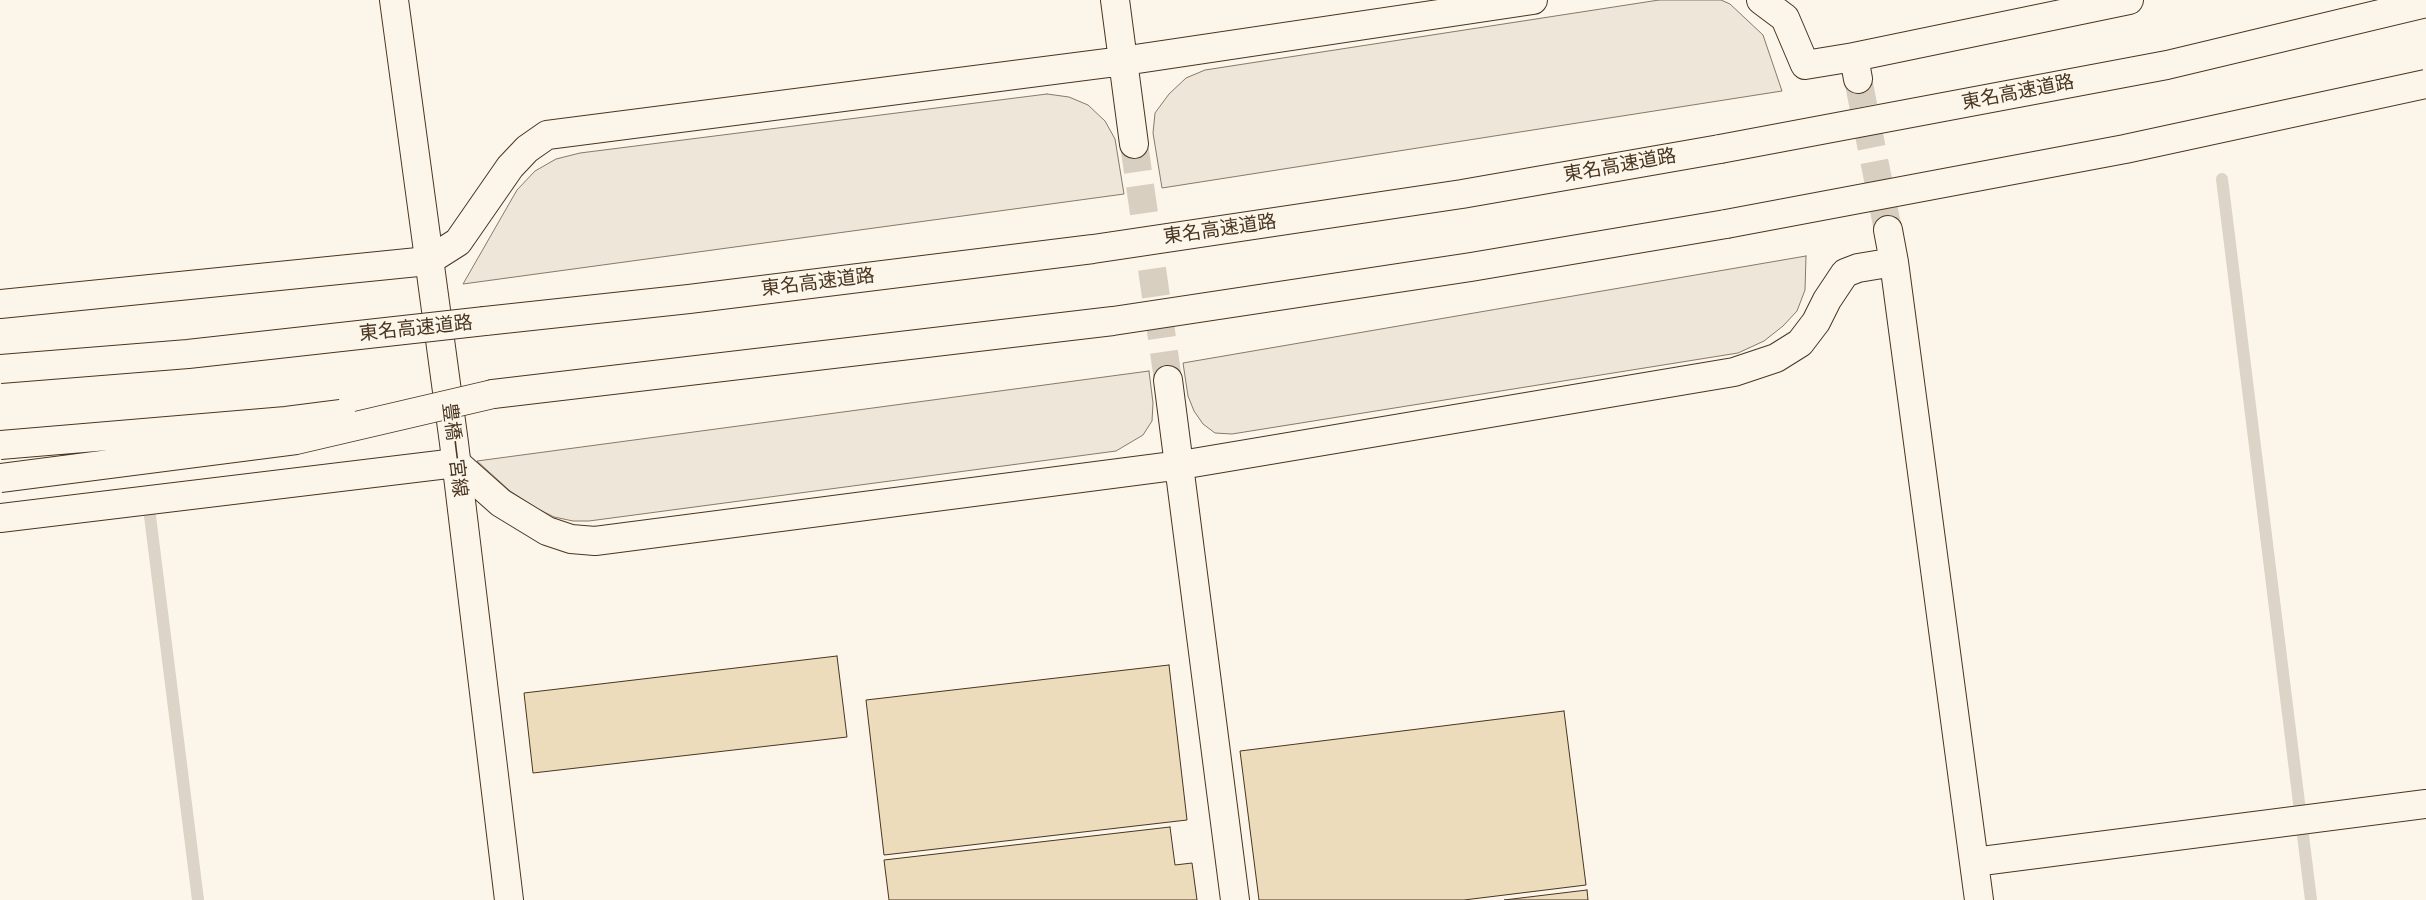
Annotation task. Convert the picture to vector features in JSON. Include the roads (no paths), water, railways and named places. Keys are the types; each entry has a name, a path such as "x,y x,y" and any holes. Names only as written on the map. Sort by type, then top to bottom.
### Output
{"main road":[{"name":"豊橋一宮線","path":"394,0 456,463 509,900"},
{"path":"1115,0 1134,144"},
{"path":"0,304 428,261 458,242 510,167 527,149 547,135 1123,61 1533,0"},
{"path":"1761,0 1784,9 1805,65 1856,68 2128,0"},
{"name":"東名高速道路","path":"0,370 188,354 689,300 1093,249 1462,194 1720,149 2167,65 2426,3"},
{"path":"0,445 286,421 493,394 1113,322 1726,224 2125,149 2426,84"},
{"path":"1888,230 1894,262 1979,900"},
{"path":"0,518 456,463 501,503 547,531 571,539 595,541 1181,465 1734,372 1776,358 1800,343 1816,322 1827,300 1845,273 1858,268 1894,262"},
{"path":"1168,380 1181,465 1235,900"},
{"path":"0,478 296,440 493,394"},
{"path":"1974,862 2426,804"}],"waterway":[{"path":"2222,179 2311,900"},
{"path":"150,516 198,900"}],"tunnel":[{"path":"1858,79 1888,230"},
{"path":"1134,144 1168,380"}]}
